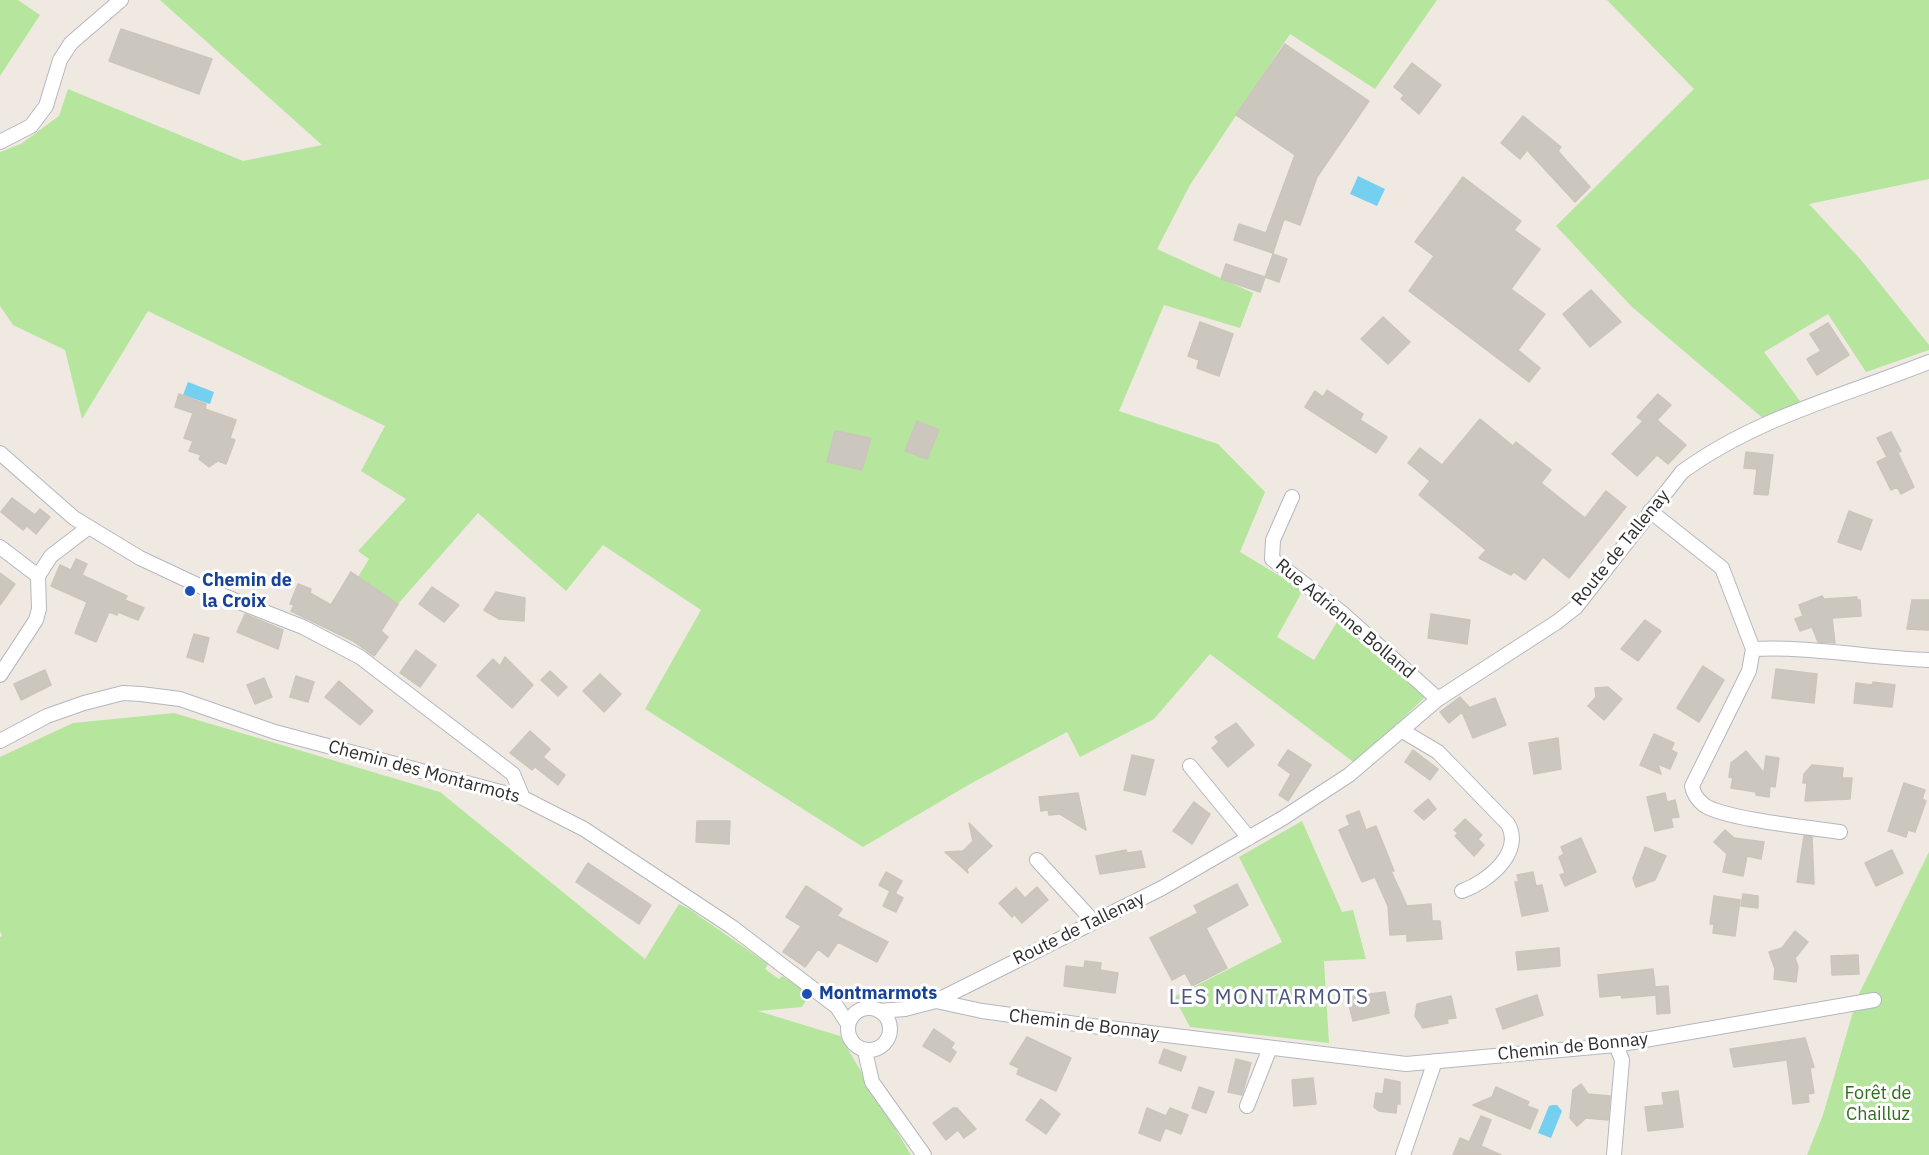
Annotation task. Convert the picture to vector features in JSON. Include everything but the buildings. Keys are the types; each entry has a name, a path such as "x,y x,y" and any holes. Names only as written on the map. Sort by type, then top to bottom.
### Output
{"street":[{"path":"0,142 31,126 46,106 60,60 71,44 121,0"},
{"name":"Route de Tallenay","path":"879,1011 905,1009 936,1000 1161,888 1249,838 1349,775 1438,699 1557,622 1576,607 1682,472 1747,433 1929,362"},
{"path":"0,453 74,518 140,558 206,589 303,627 360,657 513,774 523,798"},
{"name":"Rue Adrienne Bolland","path":"1292,498 1273,540 1272,559 1341,612 1438,699"},
{"path":"1650,511 1722,568 1753,649 1749,671 1692,786 1694,794 1705,806 1720,811 1774,823 1840,832"},
{"path":"0,675 36,620 39,609 38,576 51,556 88,527"},
{"path":"0,547 38,576"},
{"path":"1753,649 1777,647 1882,658 1929,660"},
{"name":"Chemin des Montarmots","path":"0,741 47,716 84,703 123,693 141,694 180,699 275,732 523,798 584,829 732,927 851,1018"},
{"path":"1401,730 1438,752 1508,824 1513,833 1514,843 1510,853 1484,880 1461,891"},
{"path":"1190,766 1249,838"},
{"path":"1037,860 1093,921"},
{"name":"Chemin de Bonnay","path":"936,1000 1005,1014 1406,1065 1616,1045 1874,1000"},
{"path":"867,1008 879,1011 890,1024 886,1042 877,1049 865,1051 858,1048 849,1038 851,1018 867,1008"},
{"name":"Route de Tallenay","path":"890,1024 905,1009"},
{"path":"1614,1155 1622,1060 1616,1045"},
{"path":"1247,1107 1270,1048"},
{"path":"865,1051 872,1082 924,1155"},
{"path":"1403,1155 1435,1061"}],"green space":[{"path":"0,0 18,0 40,15 0,76"},
{"path":"160,0 1437,0 1375,89 1290,34 1190,185 1157,249 1253,293 1240,328 1164,305 1119,411 1218,444 1265,492 1240,552 1303,590 1277,637 1314,660 1337,622 1425,697 1356,764 1210,654 1154,719 1080,757 1067,732 970,784 863,847 645,709 701,610 603,545 566,591 478,513 398,604 358,577 369,559 358,551 406,499 361,471 385,426 148,311 82,419 65,350 13,325 0,306 0,152 21,144 59,116 68,89 243,161 322,145"},
{"path":"1607,0 1929,0 1929,179 1809,204 1861,260 1929,345 1929,350 1866,372 1828,314 1764,352 1802,404 1765,420 1632,307 1556,226 1694,89"},
{"path":"174,713 440,792 645,959 679,904 689,909 768,964 765,969 779,979 782,976 810,994 802,1007 758,1011 840,1036 911,1155 0,1155 0,937 2,936 0,931 0,757 73,723"},
{"path":"1302,821 1342,912 1353,910 1366,959 1324,961 1329,1043 1190,1027 1174,997 1282,942 1239,857"},
{"name":"Forêt de Chailluz","path":"1929,852 1929,1155 1807,1155 1823,1115 1857,998"}],"water":[{"path":"1358,176 1385,189 1377,206 1350,194"},
{"path":"188,382 214,392 210,404 183,395"},
{"path":"1557,1105 1562,1111 1551,1138 1538,1133 1549,1106"}],"place":[{"name":"Chemin de la Croix","path":"190,591"},
{"name":"Montmarmots","path":"807,994"}],"district":[{"name":"LES MONTARMOTS","path":"1269,998"}]}
